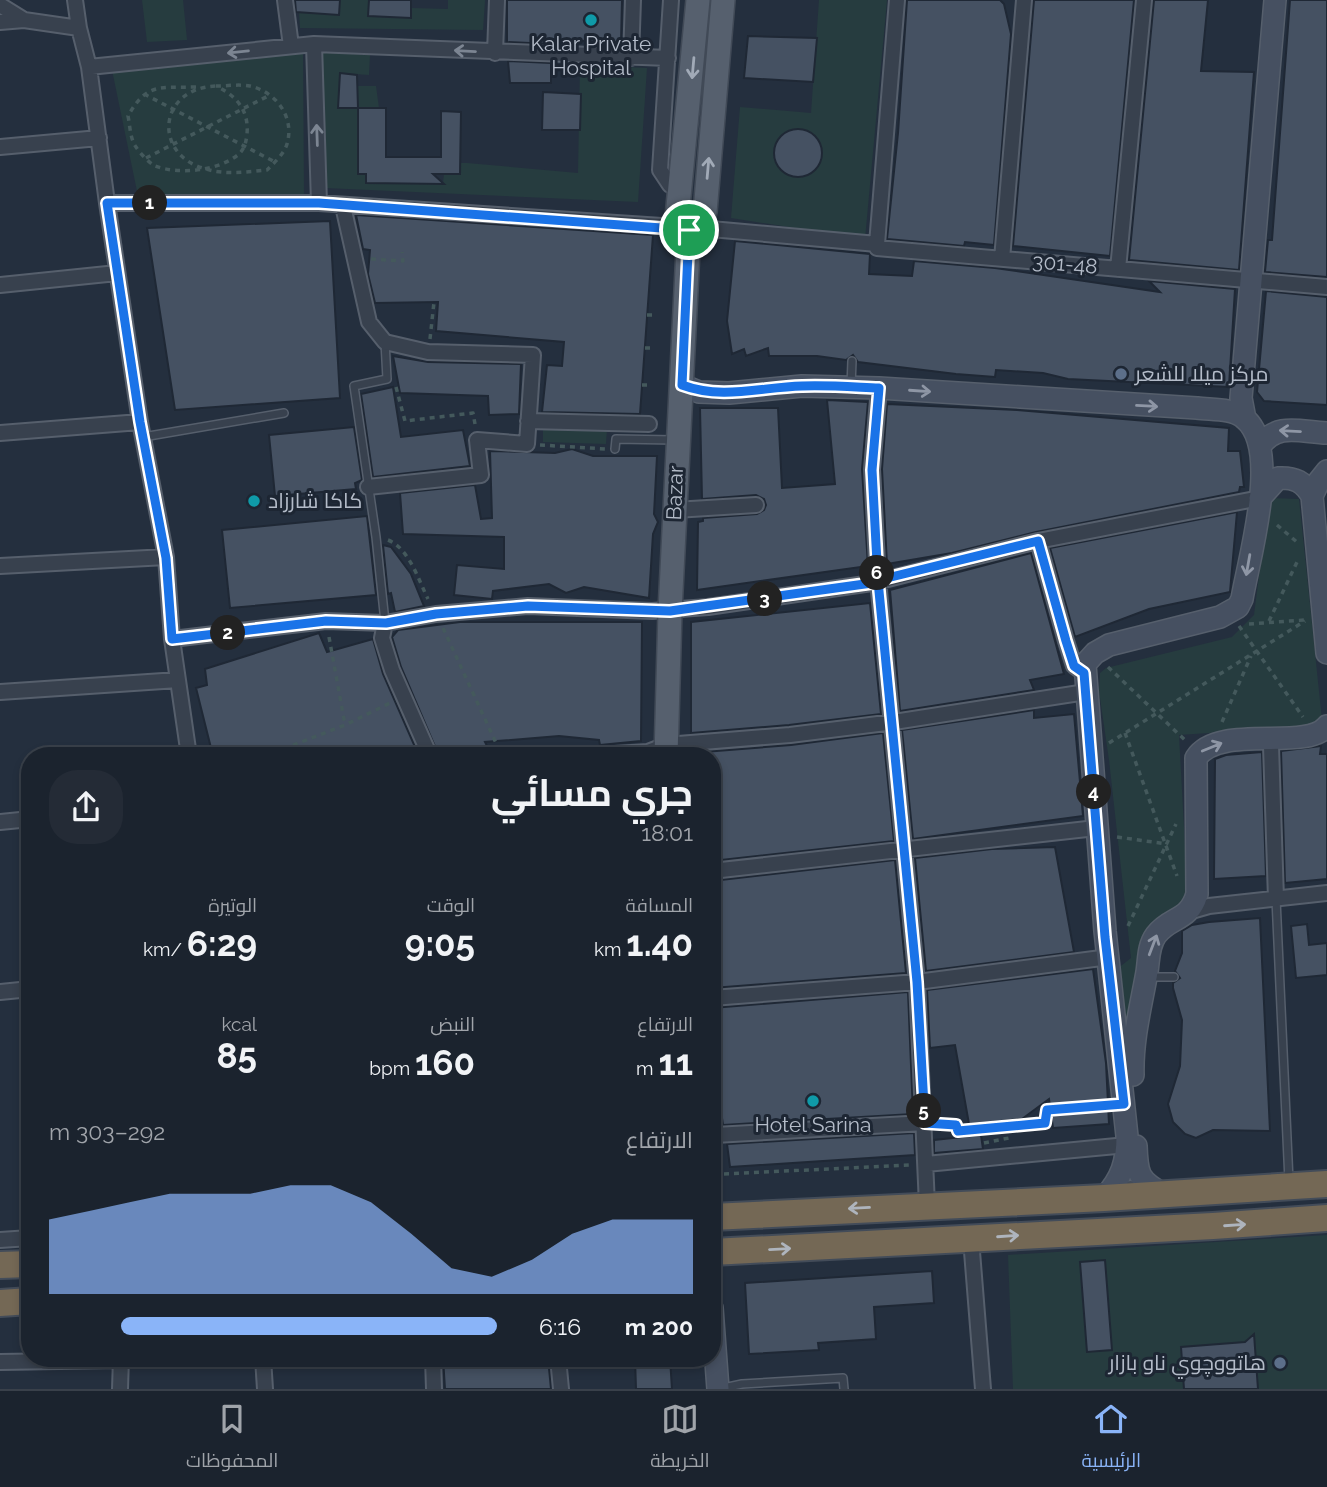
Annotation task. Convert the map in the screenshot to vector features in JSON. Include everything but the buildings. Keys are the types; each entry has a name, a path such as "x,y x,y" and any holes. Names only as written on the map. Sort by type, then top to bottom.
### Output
{"highway":[{"path":"721,1216 1163,1195 1327,1184"},
{"path":"721,1252 1327,1217"},
{"path":"0,1265 21,1264"},
{"path":"0,1303 21,1302"}],"main road":[{"path":"698,0 677,217 689,230 705,212 723,0"},
{"name":"Bazar","path":"666,747 670,611 689,230"}],"street":[{"path":"75,0 89,67 141,430 166,558 172,639 187,747"},
{"path":"285,0 291,46"},
{"path":"495,53 497,0"},
{"path":"631,58 633,0"},
{"path":"671,0 660,170 670,185 681,190"},
{"path":"877,246 897,0"},
{"path":"1002,259 1024,0"},
{"path":"1118,269 1144,0"},
{"path":"1245,419 1241,398 1275,0"},
{"path":"0,5 24,20"},
{"path":"0,22 24,20 79,28"},
{"path":"89,67 314,44 667,58"},
{"path":"314,44 319,203"},
{"path":"0,147 99,138"},
{"name":"301-48","path":"107,203 319,203 689,230 722,230 1002,259 1327,286"},
{"path":"343,206 369,323 385,342 428,352 533,355 527,444 477,440 481,475 368,487"},
{"path":"0,285 117,273"},
{"path":"682,385 699,392 729,393 802,386 851,387 1197,408 1235,413 1245,419 1258,436 1261,451 1260,498 1242,599 1238,607 1220,617 1109,645 1095,653 1085,664 1085,682 1106,832 1109,957 1132,1063 1138,1174 1147,1185 1163,1195"},
{"path":"879,388 872,470 878,581 894,722 903,849 917,982 927,1205"},
{"path":"528,421 649,424"},
{"path":"0,433 141,430"},
{"path":"1261,451 1268,434 1276,430 1327,433"},
{"path":"1261,451 1281,467 1327,470"},
{"path":"1312,496 1318,481 1327,470"},
{"path":"172,639 326,621 386,623 436,614 528,606 670,611 878,581 1038,541 1260,498 1278,478 1289,478 1306,486 1312,496 1325,598 1327,653"},
{"path":"675,510 756,505"},
{"path":"1038,541 1074,666 1085,682"},
{"path":"0,566 166,558"},
{"path":"386,623 382,638 402,697 426,747"},
{"path":"0,692 178,680"},
{"path":"697,747 894,722 1085,682"},
{"path":"1188,912 1197,894 1195,775 1199,754 1209,746 1324,732"},
{"path":"1266,738 1271,746 1276,899"},
{"path":"0,822 21,820"},
{"path":"721,870 903,849 1106,832"},
{"path":"1104,1198 1114,1187 1125,1167 1127,1033 1146,977 1149,948 1156,935 1188,912 1209,906 1327,893"},
{"path":"721,997 917,982 1109,957"},
{"path":"0,992 21,990"},
{"path":"721,1135 925,1123"},
{"path":"926,1164 1127,1145"},
{"path":"0,1240 21,1239"},
{"path":"971,1239 983,1389"},
{"path":"0,1362 21,1361"},
{"path":"120,1389 121,1367"},
{"path":"264,1367 265,1389"},
{"path":"433,1367 434,1389"},
{"path":"559,1367 561,1389"},
{"path":"717,1367 719,1389"}],"lane":[{"path":"385,342 387,379 354,386 386,623"},
{"path":"851,387 852,361"},
{"path":"141,430 284,413"},
{"path":"615,449 615,439 678,440"},
{"path":"1276,899 1289,1187"},
{"path":"1146,977 1174,977"},
{"path":"719,1389 742,1384 843,1378 844,1389"}],"path":[{"path":"203,87 189,92 177,101 169,116 173,146 189,161 205,169 238,155 246,145 248,124 243,107 230,93 216,86"},
{"path":"247,86 270,95 287,113 289,131 286,146 267,170 171,170 152,165 134,145 128,116 139,97 164,88 203,87 247,86"},
{"path":"144,94 275,162"},
{"path":"146,158 270,95"},
{"path":"355,258 403,261 402,252"},
{"path":"428,352 434,302"},
{"path":"647,315 655,315"},
{"path":"645,348 653,348"},
{"path":"387,379 394,378 405,421 473,413 477,440"},
{"path":"642,385 651,385"},
{"path":"527,444 615,449"},
{"path":"1276,524 1304,548"},
{"path":"376,537 393,541 408,559 498,747"},
{"path":"1269,621 1298,560"},
{"path":"1107,744 1254,652 1307,620 1269,621 1239,625 1254,652 1324,732"},
{"path":"326,621 345,725"},
{"path":"1217,731 1254,652"},
{"path":"1108,667 1199,754"},
{"path":"288,747 345,725 402,697"},
{"path":"1125,733 1177,878"},
{"path":"1128,926 1178,821"},
{"path":"1106,832 1167,844"},
{"path":"925,1123 956,1125 958,1131 1045,1123 1047,1110 1124,1104"},
{"path":"724,1174 926,1164"}],"green space":[{"path":"142,0 183,0 187,40 147,42"},
{"path":"340,0 369,0 369,16 410,18 411,8 448,9 448,0 485,0 483,30 300,28 299,12 339,15"},
{"path":"819,0 887,0 865,239 731,218 740,107 811,113"},
{"path":"303,52 304,196 138,196 112,70"},
{"path":"320,52 370,55 369,75 340,73 338,107 357,86 376,86 379,108 358,108 358,174 366,174 366,183 443,183 444,174 460,174 460,163 578,173 580,65 647,68 638,202 325,188"},
{"path":"543,426 607,428 606,444 543,442"},
{"path":"1269,498 1299,499 1322,720 1315,726 1179,735 1188,901 1139,964 1133,983 1130,1020 1124,1021 1117,969 1131,958 1099,691 1100,673 1106,668 1232,637 1254,615"},
{"path":"1327,1235 1327,1389 1013,1389 1008,1255"}],"place":[{"name":"Kalar Private Hospital","path":"591,20"},
{"name":"مركز ميلا للشعر","path":"1121,374"},
{"name":"كاكا شارزاد","path":"254,501"},
{"name":"Hotel Sarina","path":"813,1101"},
{"name":"هاتووچوي ناو بازار","path":"1280,1363"}],"route":[{"path":"689,230 319,203 107,203 140,422 166,558 172,639 326,621 386,623 436,614 528,606 652,611 708,607 872,583 878,581 887,578 1038,541 1074,666 1084,673 1105,937 1124,1104 1047,1110 1045,1123 958,1131 956,1125 925,1123 917,982 903,849 894,722 878,581 872,470 879,388 802,386 729,393 699,392 682,385 689,230"}]}
